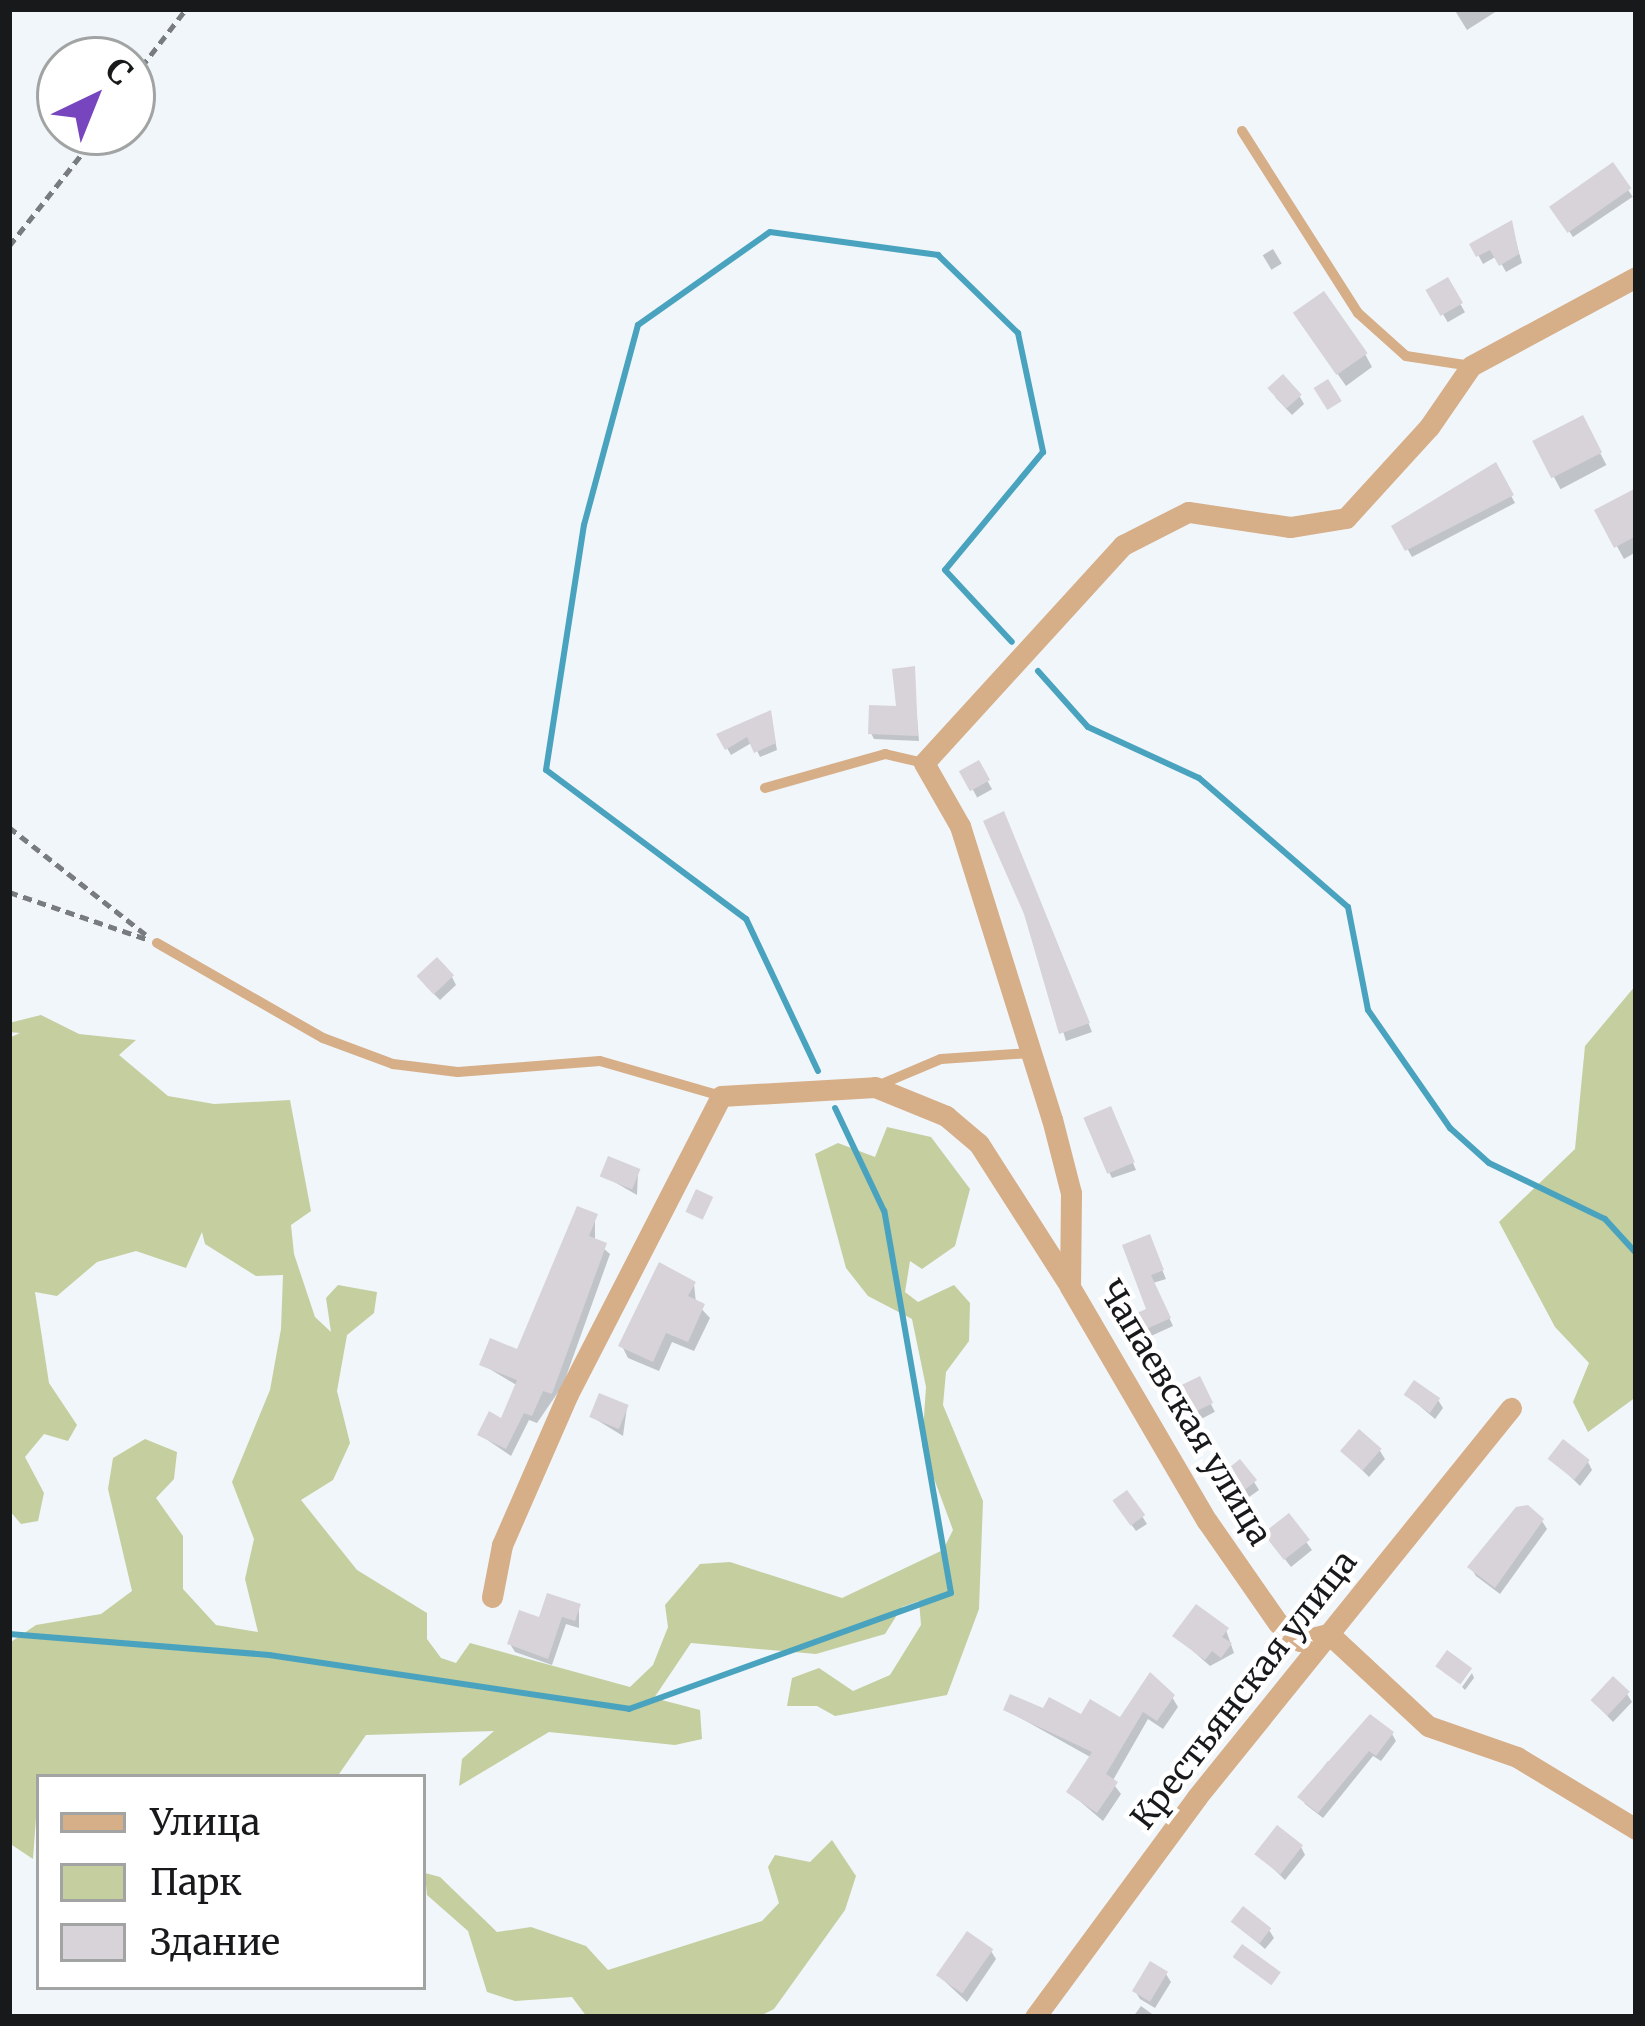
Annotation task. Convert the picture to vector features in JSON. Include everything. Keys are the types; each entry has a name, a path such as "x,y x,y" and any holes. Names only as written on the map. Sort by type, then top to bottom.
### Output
{"street":[{"path":"924,763 1123,545 1188,512 1290,527 1346,518 1430,428 1471,366 1636,277"},
{"name":"Чапаевская улица","path":"924,763 960,826 1071,1193 1070,1287 1207,1521 1278,1623 1300,1641 1328,1634"},
{"path":"492,1597 502,1544 568,1394 721,1096 875,1087 946,1116 979,1144 1070,1287"},
{"name":"Крестьянская улица","path":"1034,2017 1328,1634 1511,1408"},
{"path":"1328,1634 1428,1726 1517,1757 1636,1829"}],"lane":[{"path":"1242,131 1358,313 1406,356 1471,366"},
{"path":"765,788 885,754 924,763"},
{"path":"157,943 323,1038 393,1064 458,1072 600,1061 721,1096"},
{"path":"875,1087 941,1059 1030,1053"}],"path":[{"path":"156,48 186,9"},
{"path":"9,246 80,156"},
{"path":"9,827 157,943"},
{"path":"9,892 157,943"}],"green space":[{"path":"1636,985 1636,1397 1588,1432 1573,1402 1589,1363 1555,1327 1499,1222 1575,1149 1585,1046"},
{"path":"41,1015 79,1034 136,1040 119,1055 168,1096 214,1104 290,1100 311,1211 291,1225 294,1254 315,1317 331,1332 326,1298 338,1285 377,1292 374,1313 347,1335 337,1391 350,1443 333,1480 301,1500 357,1570 427,1613 427,1639 441,1658 456,1663 470,1643 630,1687 653,1665 668,1627 665,1605 700,1564 730,1562 842,1598 943,1550 953,1530 922,1446 926,1387 912,1319 868,1296 846,1268 815,1154 838,1143 875,1157 887,1127 931,1137 970,1189 955,1246 922,1269 910,1261 905,1292 918,1302 954,1285 970,1303 969,1341 946,1372 943,1405 983,1501 979,1609 947,1695 835,1716 817,1706 787,1706 792,1678 819,1668 853,1691 890,1675 921,1625 919,1601 902,1607 885,1634 816,1654 691,1643 654,1698 700,1710 702,1739 675,1745 549,1732 459,1786 462,1759 494,1731 366,1735 339,1774 36,1774 33,1859 9,1843 11,1642 36,1625 101,1614 132,1591 108,1489 113,1458 145,1439 177,1452 174,1479 156,1498 183,1536 183,1589 216,1625 258,1632 245,1579 254,1539 232,1482 270,1390 281,1329 283,1275 256,1276 205,1244 202,1232 186,1268 136,1251 97,1262 57,1296 35,1292 49,1383 77,1425 68,1441 44,1434 25,1457 44,1493 38,1521 21,1524 9,1510 9,1038 20,1033 9,1032 9,1023"},
{"path":"832,1840 856,1876 845,1910 774,2009 758,2017 587,2017 572,1997 515,2001 487,1992 468,1931 427,1895 426,1884 426,1873 440,1877 497,1932 531,1927 586,1946 608,1970 762,1921 779,1903 768,1867 775,1855 810,1862"}],"building":[{"path":"1613,162 1631,188 1567,233 1549,207"},
{"path":"1512,220 1519,254 1499,266 1490,250 1476,257 1469,244"},
{"path":"1448,277 1463,303 1440,316 1425,290"},
{"path":"1324,291 1368,353 1336,375 1293,313"},
{"path":"1283,374 1302,395 1286,409 1267,388"},
{"path":"1328,379 1342,401 1327,410 1314,388"},
{"path":"1583,415 1602,452 1551,478 1532,441"},
{"path":"1496,462 1514,495 1405,551 1391,526"},
{"path":"1636,488 1636,536 1614,548 1594,510"},
{"path":"915,666 918,736 868,734 869,705 896,706 892,669"},
{"path":"771,710 776,743 754,753 747,737 725,750 716,734"},
{"path":"979,760 990,780 970,791 959,771"},
{"path":"1004,811 1090,1023 1059,1034 1024,914 983,821"},
{"path":"437,957 454,975 434,994 417,976"},
{"path":"1111,1106 1135,1162 1107,1174 1083,1118"},
{"path":"608,1156 640,1169 632,1190 600,1176"},
{"path":"696,1189 713,1197 703,1220 685,1212"},
{"path":"577,1206 598,1214 589,1236 607,1243 552,1394 543,1391 532,1416 524,1413 506,1449 477,1435 489,1411 501,1418 517,1380 479,1365 490,1338 517,1349"},
{"path":"1150,1234 1164,1270 1151,1275 1171,1318 1144,1330 1137,1313 1146,1309 1122,1245"},
{"path":"659,1262 696,1282 688,1296 705,1304 688,1342 666,1333 653,1362 618,1346"},
{"path":"1200,1376 1213,1403 1183,1417 1170,1390"},
{"path":"1414,1380 1440,1398 1430,1413 1404,1395"},
{"path":"599,1393 629,1405 619,1429 589,1417"},
{"path":"1359,1429 1382,1449 1363,1471 1340,1451"},
{"path":"1563,1439 1590,1460 1574,1480 1548,1459"},
{"path":"1240,1459 1257,1480 1227,1505 1210,1484"},
{"path":"1127,1490 1145,1515 1131,1526 1112,1501"},
{"path":"1528,1505 1544,1519 1495,1588 1467,1567 1516,1507"},
{"path":"1289,1513 1310,1540 1284,1560 1263,1533"},
{"path":"547,1593 581,1604 575,1621 562,1617 548,1659 507,1644 519,1610 539,1617"},
{"path":"1196,1604 1229,1628 1222,1637 1232,1643 1221,1658 1212,1651 1205,1660 1172,1636"},
{"path":"1447,1650 1472,1668 1460,1684 1435,1666"},
{"path":"1150,1672 1175,1695 1157,1721 1143,1712 1106,1774 1118,1782 1097,1813 1066,1792 1092,1752 1003,1710 1010,1694 1043,1708 1049,1697 1081,1714 1090,1699 1120,1717"},
{"path":"1613,1676 1630,1692 1607,1716 1590,1700"},
{"path":"1370,1714 1394,1732 1376,1756 1369,1751 1318,1813 1297,1797"},
{"path":"1277,1825 1303,1845 1280,1874 1254,1854"},
{"path":"1243,1906 1271,1928 1259,1944 1231,1922"},
{"path":"967,1931 993,1949 962,1994 936,1975"},
{"path":"1242,1944 1281,1972 1271,1985 1233,1957"},
{"path":"1150,1961 1168,1972 1150,2002 1132,1991"}],"waterway":[{"path":"818,1071 746,919 546,770 584,525 638,325 770,232 938,255 1018,333 1043,452 945,570 1012,642"},
{"path":"1038,671 1088,727 1199,778 1348,907 1368,1010 1450,1128 1489,1163 1605,1219 1636,1253"},
{"path":"9,1634 269,1655 629,1709 951,1593 884,1211 835,1108"}]}
